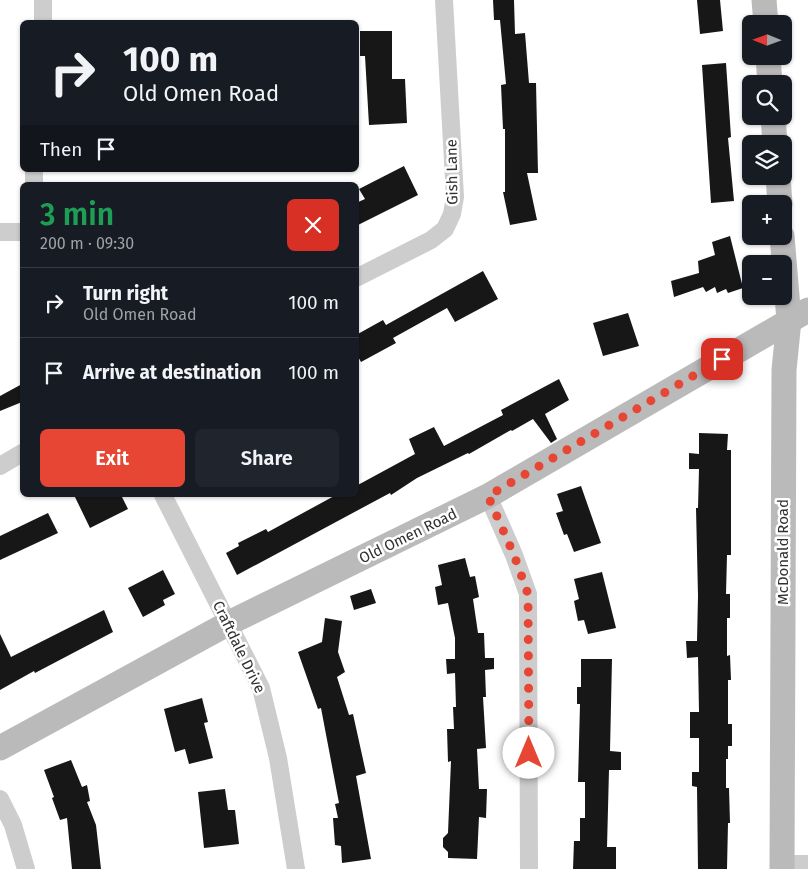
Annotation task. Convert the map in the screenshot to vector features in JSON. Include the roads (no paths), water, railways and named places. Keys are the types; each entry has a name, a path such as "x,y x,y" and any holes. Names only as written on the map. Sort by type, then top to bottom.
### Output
{"street":[{"path":"43,0 43,20"},
{"name":"Gish Lane","path":"359,276 430,240 444,229 452,214 455,196 444,0"},
{"path":"764,0 765,15"},
{"path":"0,232 20,232"},
{"name":"McDonald Road","path":"782,866 784,370 798,315 784,245"},
{"name":"Old Omen Road","path":"0,748 230,624 488,496 798,315"},
{"path":"0,466 20,454"},
{"path":"488,496 514,555 528,594 528,869"},
{"name":"Craftdale Drive","path":"164,497 262,688 278,758 296,869"},
{"path":"0,799 13,825 26,869"},
{"path":"782,866 808,864"}]}
